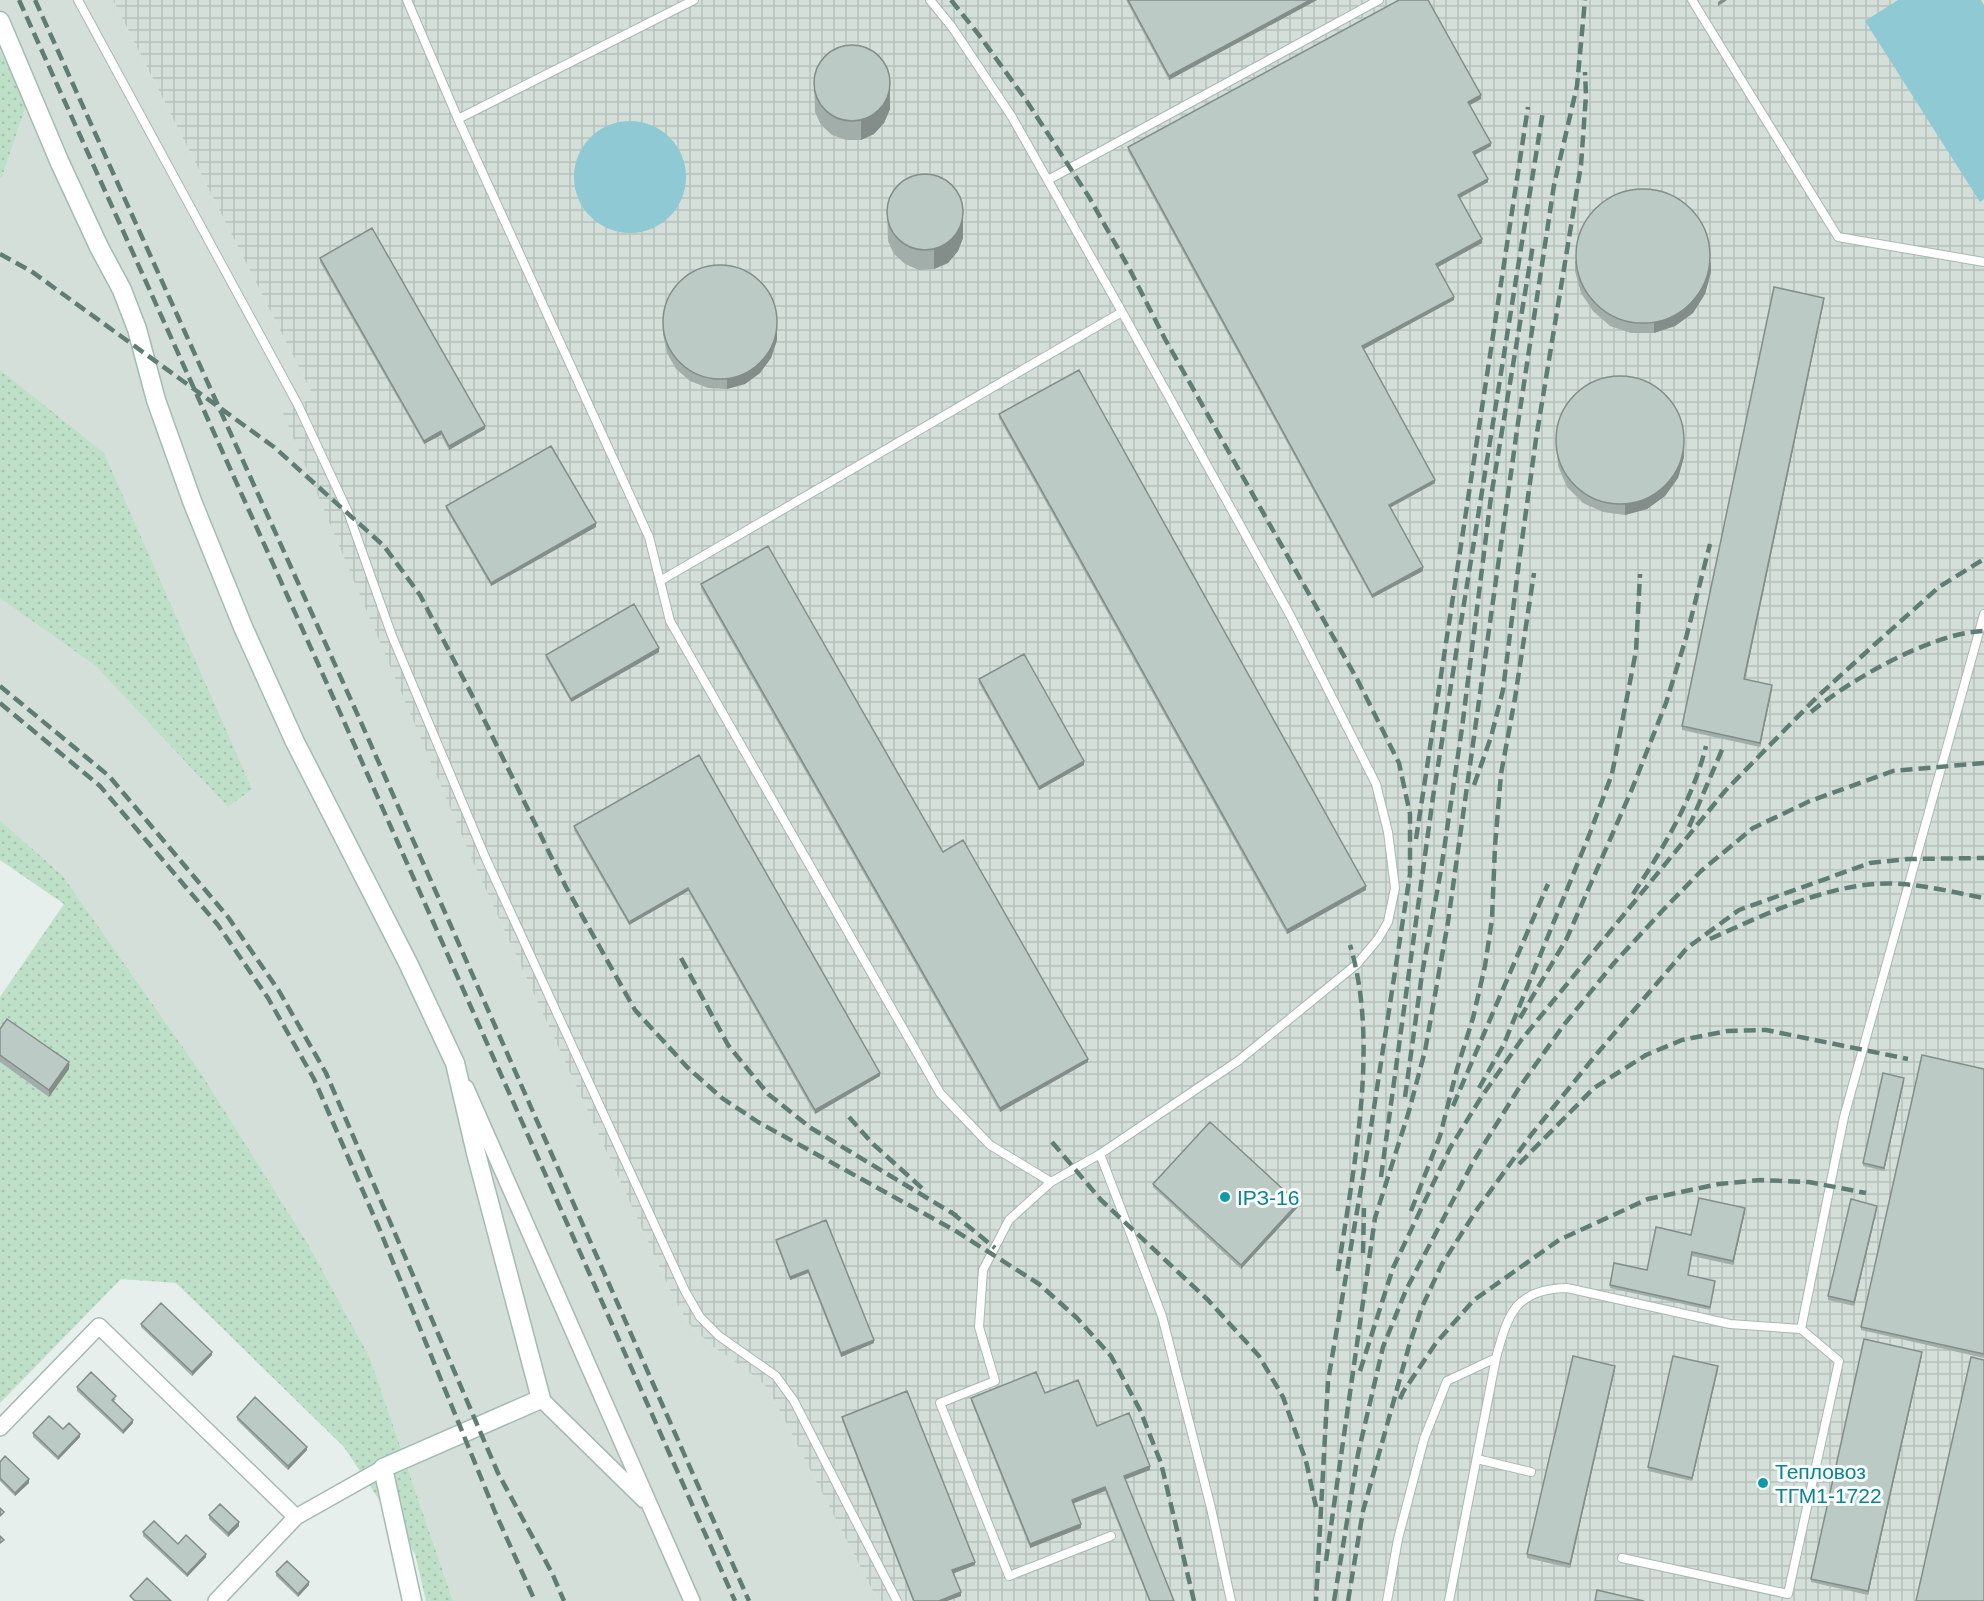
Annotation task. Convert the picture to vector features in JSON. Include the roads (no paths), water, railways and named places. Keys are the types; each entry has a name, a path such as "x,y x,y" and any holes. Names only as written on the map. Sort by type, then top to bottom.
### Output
{"street":[{"path":"0,21 60,163 99,247 122,290 137,329 156,400 192,501 243,627 295,742 408,963 455,1063 692,1601"},
{"path":"455,1063 541,1399 651,1507"},
{"path":"0,1428 99,1326 296,1517"},
{"path":"216,1601 296,1517 383,1468 541,1399"},
{"path":"383,1468 412,1601"}],"lane":[{"path":"78,0 298,405 343,501 392,636 486,859 685,1291 700,1317 719,1336 776,1376 794,1401 897,1601"},
{"path":"406,0 649,537 670,621 940,1093 990,1145 1051,1182"},
{"path":"458,118 694,0"},
{"path":"930,0 952,27 1006,108 1290,615 1376,784 1388,832 1395,888 1388,922 1378,939 1357,964 1238,1061 1100,1154 1051,1182 1009,1220 983,1270 979,1327 995,1381 940,1403 1009,1576 1111,1536"},
{"path":"1048,180 1379,0"},
{"path":"1692,0 1838,237 1984,262"},
{"path":"660,581 1122,312"},
{"path":"1801,1329 1844,1117 1984,614"},
{"path":"1100,1154 1162,1316 1211,1508 1231,1601"},
{"path":"1449,1601 1496,1358 1505,1327 1514,1309 1529,1296 1547,1289 1567,1288 1730,1324 1801,1329 1839,1361 1788,1594 1622,1558"},
{"path":"1387,1601 1398,1539 1424,1438 1447,1381 1496,1358"},
{"path":"1477,1459 1531,1472"}],"water":[{"path":"1898,0 1981,0 1984,5 1984,199 1980,202 1865,21"},
{"path":"630,121 652,125 670,137 682,155 686,177 682,199 670,217 652,229 630,233 608,229 590,217 578,199 574,177 578,155 590,137 608,125"}],"railway":[{"path":"19,0 342,717 735,1601"},
{"path":"35,0 360,720 749,1601"},
{"path":"951,0 1026,100 1089,197 1165,339 1357,679 1399,763 1410,814 1410,874 1367,1153 1328,1381 1316,1601"},
{"path":"1326,1561 1375,1218 1409,1111 1425,1051 1448,922 1554,185 1577,86 1585,0"},
{"path":"1474,785 1491,737 1503,690 1536,439 1581,165 1586,95 1585,72"},
{"path":"1416,839 1528,107"},
{"path":"1381,1177 1433,797 1543,111"},
{"path":"1405,1097 1422,974 1441,870 1462,728 1491,497 1533,245"},
{"path":"0,254 31,271 274,447 384,546 420,595 566,887 635,1010 688,1068 722,1098 758,1122 954,1230 1039,1284 1077,1318 1111,1356 1140,1410 1161,1463 1194,1601"},
{"path":"1520,1018 1567,938 1632,789 1666,703 1686,638 1710,544"},
{"path":"1360,1371 1393,1268 1450,1148 1482,1096 1522,1039 1725,791 1816,698 1874,645 1939,587 1984,559"},
{"path":"1411,1211 1440,1136 1485,966 1492,919 1501,774 1534,573"},
{"path":"1479,1088 1504,1044 1612,774 1636,651 1640,574"},
{"path":"1811,712 1847,686 1893,660 1941,640 1964,633 1984,631"},
{"path":"0,686 109,776 228,917 279,991 326,1073 498,1473 552,1573 564,1601"},
{"path":"0,703 100,786 218,925 268,998 314,1079 379,1228 495,1512 535,1601"},
{"path":"1689,827 1724,745"},
{"path":"1633,894 1676,823 1693,785 1706,746"},
{"path":"1334,1601 1358,1454 1383,1347 1406,1290 1473,1162 1519,1088 1563,1026 1614,963 1664,909 1701,871 1753,828 1810,801 1893,771 1984,763"},
{"path":"1348,1601 1363,1511 1409,1346 1422,1307 1442,1264 1478,1208 1531,1135 1687,948 1739,910 1870,863 1908,859 1984,858"},
{"path":"1453,1106 1548,884"},
{"path":"1710,939 1803,900 1853,887 1902,884 1984,898"},
{"path":"1338,1271 1356,1150 1363,1065 1363,1023 1359,983 1350,945"},
{"path":"681,958 728,1045 768,1094 811,1128 957,1216"},
{"path":"1519,1164 1594,1088 1646,1055 1682,1040 1727,1031 1766,1030 1908,1059"},
{"path":"849,1117 873,1144 923,1189"},
{"path":"1052,1142 1101,1200 1208,1300 1259,1356 1283,1397 1306,1461 1316,1507"},
{"path":"1400,1399 1436,1343 1474,1300 1559,1240 1648,1199 1719,1184 1761,1180 1809,1182 1866,1193"},
{"path":"1363,1253 1364,1208"},
{"path":"951,1212 995,1248"}],"place":[{"name":"ІРЗ-16","path":"1225,1197"},
{"name":"Тепловоз ТГМ1-1722","path":"1763,1483"}]}
